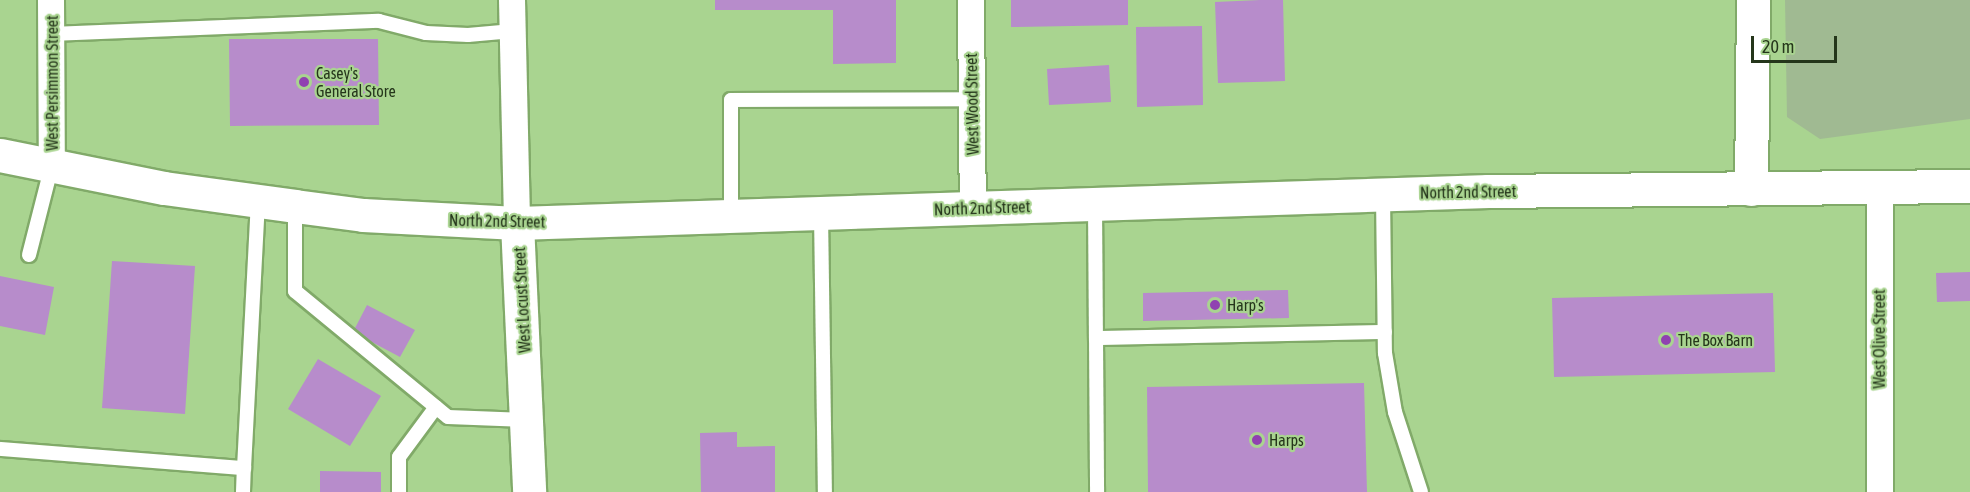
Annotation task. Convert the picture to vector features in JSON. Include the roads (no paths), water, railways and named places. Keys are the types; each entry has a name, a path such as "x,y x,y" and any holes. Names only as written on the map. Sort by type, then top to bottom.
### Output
{"main road":[{"path":"1751,189 1753,0"},
{"name":"North 2nd Street","path":"0,155 164,188 295,206 363,215 517,224 1383,195 1970,186"},
{"name":"West Locust Street","path":"517,224 528,420 529,492"}],"street":[{"name":"West Persimmon Street","path":"51,0 52,165"},
{"name":"West Locust Street","path":"512,0 517,224"},
{"name":"West Wood Street","path":"970,0 973,209"},
{"name":"West Olive Street","path":"1880,187 1880,492"}],"lane":[{"path":"51,34 379,21 426,33 468,35 513,31"},
{"path":"731,216 731,100 972,99"},
{"path":"29,255 52,165"},
{"path":"1383,195 1386,353 1395,412 1421,492"},
{"path":"243,492 258,201"},
{"path":"1095,204 1097,492"},
{"path":"295,206 295,291 448,417 528,420"},
{"path":"821,213 825,492"},
{"path":"1096,338 1385,332"},
{"path":"399,492 399,457 436,407"},
{"path":"0,449 244,468"}],"place":[{"name":"Casey's General Store","path":"304,82"},
{"name":"Harp's","path":"1215,305"},
{"name":"The Box Barn","path":"1666,340"},
{"name":"Harps","path":"1257,440"}]}
